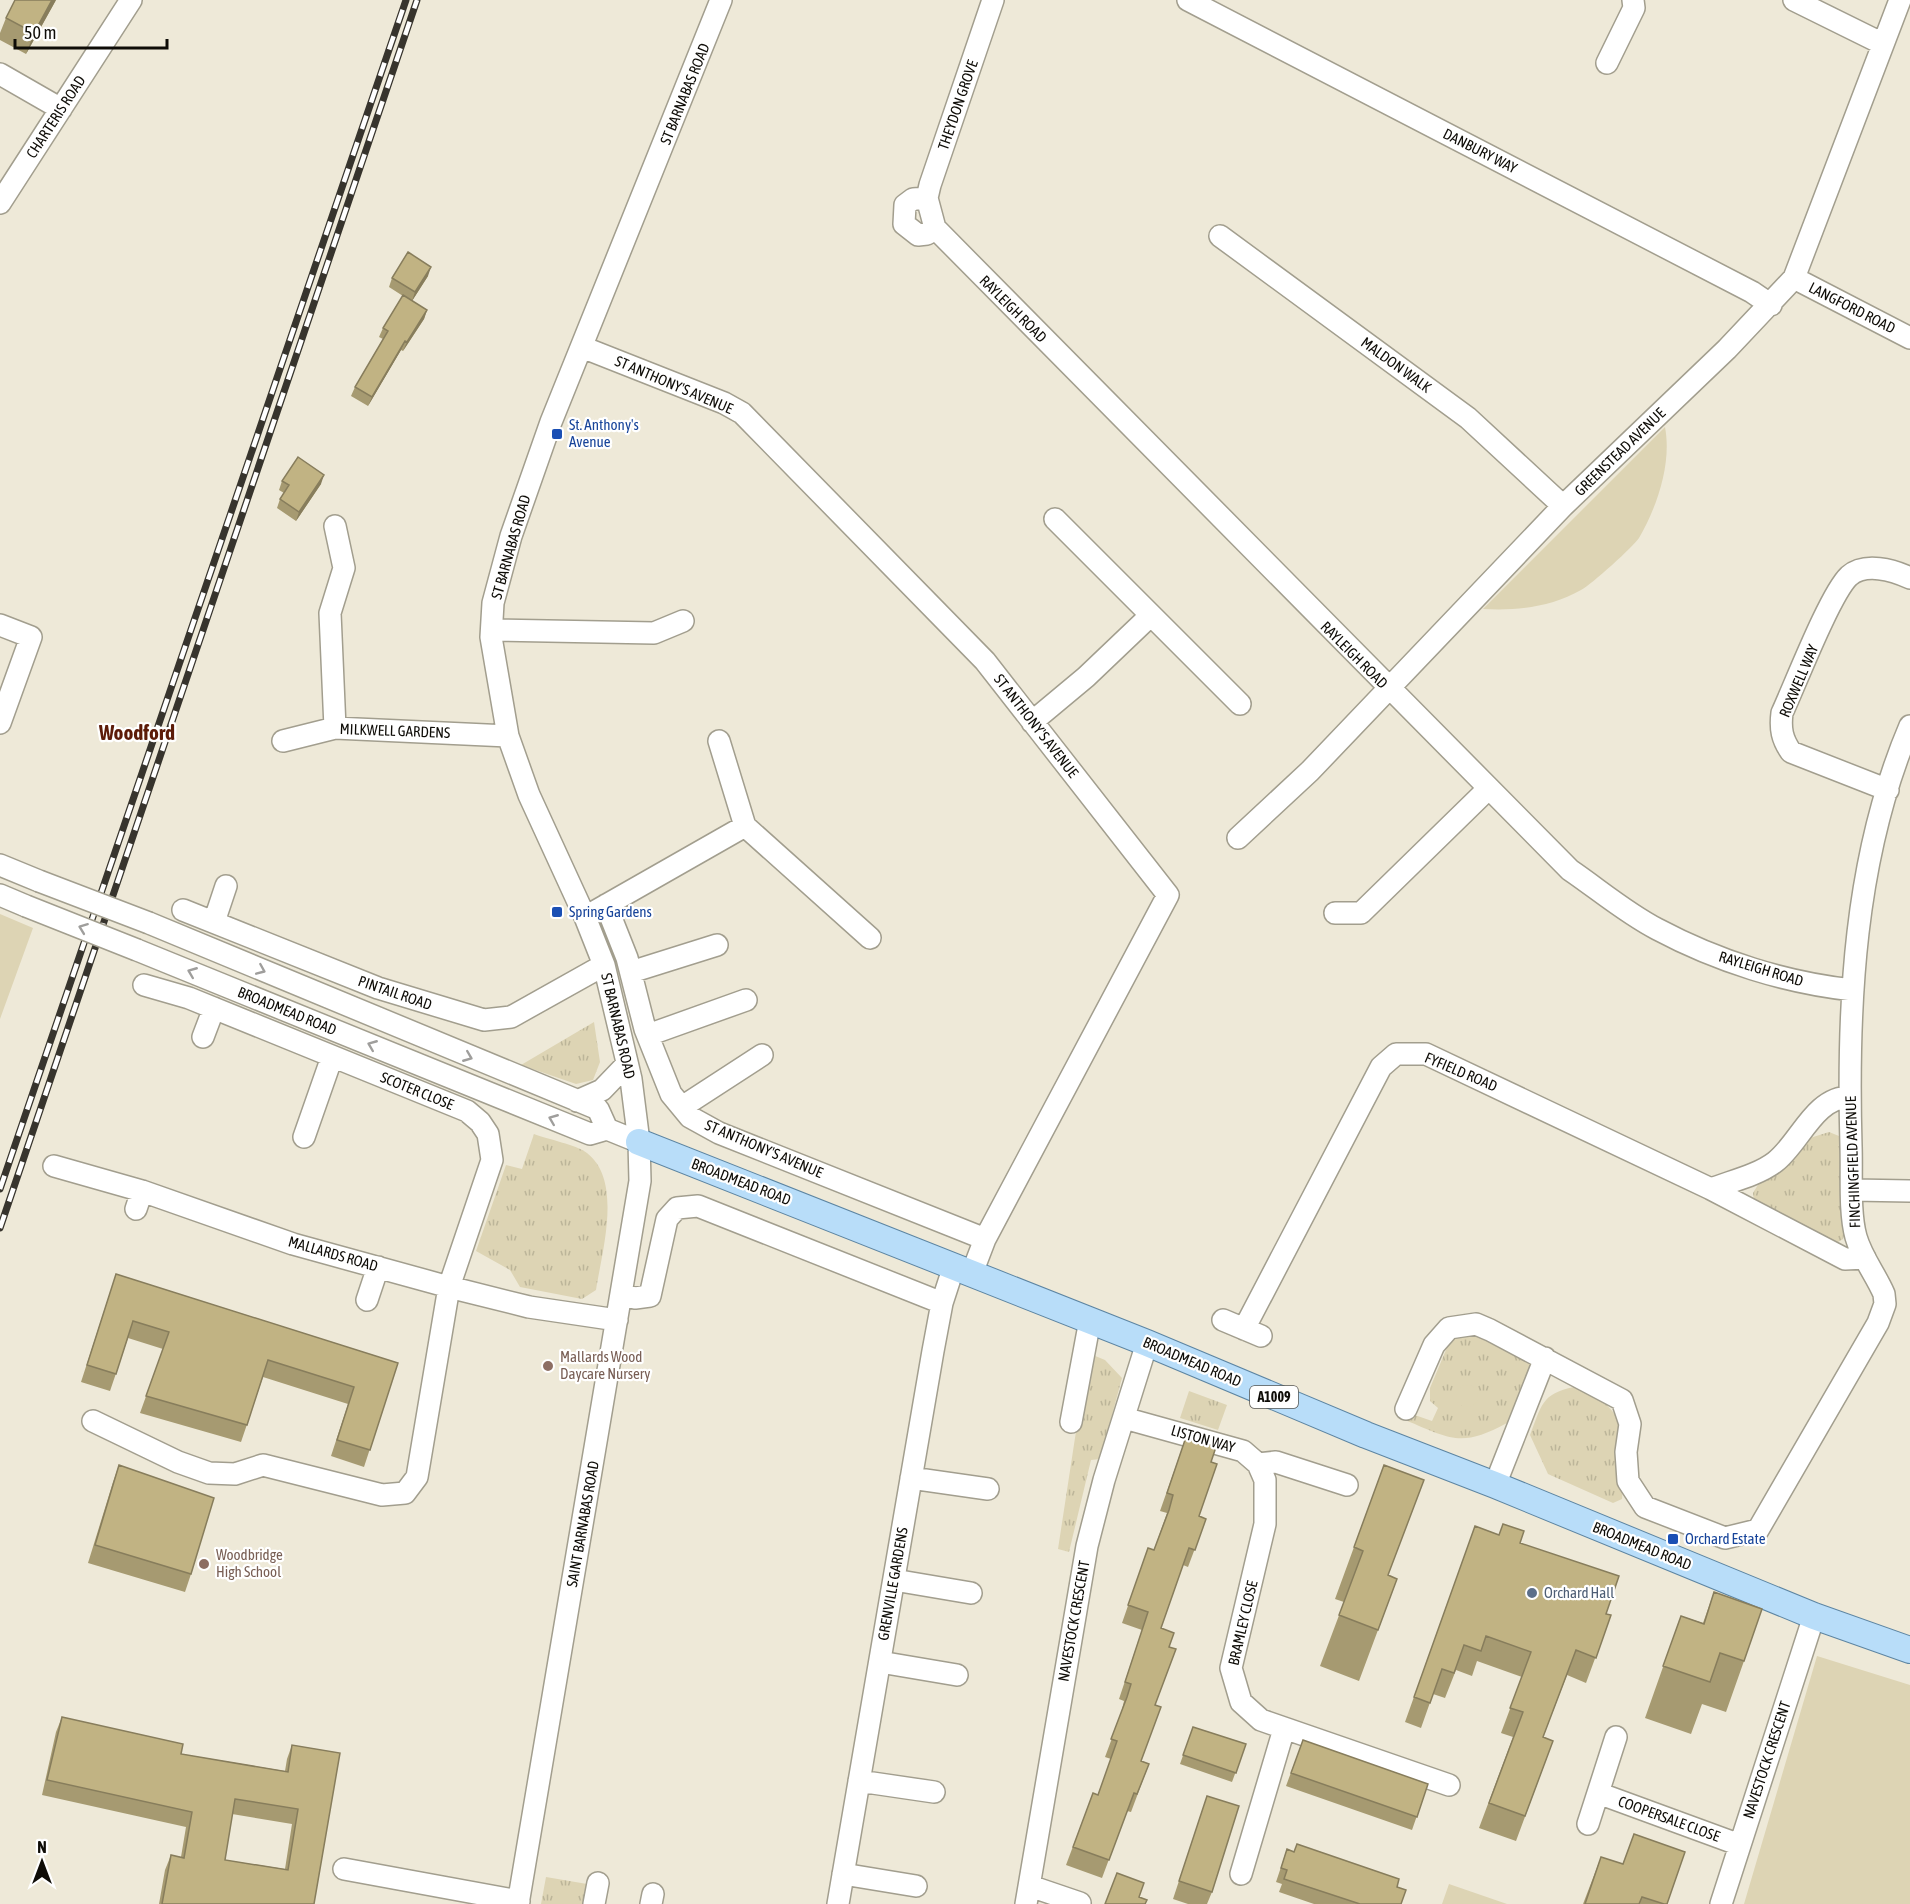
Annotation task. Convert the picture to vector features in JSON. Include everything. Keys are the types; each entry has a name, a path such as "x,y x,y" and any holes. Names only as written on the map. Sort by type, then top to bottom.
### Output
{"main road":[{"name":"BROADMEAD ROAD","path":"639,1143 1090,1320 1366,1435 1496,1485 1814,1616 1910,1650"}],"street":[{"name":"CHARTERIS ROAD","path":"0,203 131,0"},
{"name":"ST BARNABAS ROAD","path":"639,1143 627,1064 604,964 585,917 528,795 508,736 498,686 492,630 493,603 511,536 551,422 722,0"},
{"name":"THEYDON GROVE","path":"931,212 993,0"},
{"name":"DANBURY WAY","path":"1188,0 1217,7 1752,292 1771,305"},
{"path":"1607,63 1634,8 1634,0"},
{"path":"1794,0 1883,44"},
{"name":"GREENSTEAD AVENUE","path":"1238,838 1310,771 1563,506 1771,305 1794,278 1900,0"},
{"path":"0,74 61,108"},
{"name":"RAYLEIGH ROAD","path":"931,212 1387,688 1570,870 1656,929 1733,963 1796,981 1853,990"},
{"name":"MALDON WALK","path":"1220,236 1468,418 1563,506"},
{"name":"LANGFORD ROAD","path":"1794,278 1910,338"},
{"name":"ST ANTHONY'S AVENUE","path":"582,347 724,403 742,413 985,661 1168,895 985,1239 963,1270"},
{"path":"1055,519 1240,704"},
{"path":"335,526 344,568 330,613 335,728"},
{"name":"ROXWELL WAY","path":"1888,790 1791,752 1783,739 1782,713 1837,594 1849,576 1866,568 1883,569 1910,578"},
{"path":"1032,722 1086,677 1150,616"},
{"path":"492,630 654,633 683,621"},
{"path":"0,625 31,637 0,723"},
{"name":"FINCHINGFIELD AVENUE","path":"1545,1358 1622,1400 1630,1424 1626,1452 1628,1481 1645,1507 1725,1538 1758,1530 1878,1323 1886,1304 1884,1294 1864,1258 1856,1236 1850,1097 1853,990 1858,927 1880,814 1910,726"},
{"name":"MILKWELL GARDENS","path":"283,741 335,728 508,736"},
{"path":"719,741 745,826 870,938"},
{"path":"1335,914 1361,913 1488,789"},
{"path":"585,917 745,826"},
{"name":"BROADMEAD ROAD","path":"0,866 149,923 597,1109 607,1129 639,1143"},
{"path":"214,922 226,886"},
{"name":"BROADMEAD ROAD","path":"0,895 590,1134 607,1129"},
{"name":"ST ANTHONY'S AVENUE","path":"606,905 631,972 648,1035 670,1094 690,1117 719,1133 985,1239"},
{"name":"PINTAIL ROAD","path":"183,910 378,988 484,1020 511,1017 604,964"},
{"path":"631,972 717,945"},
{"name":"SCOTER CLOSE","path":"93,1421 178,1462 209,1473 235,1474 263,1465 382,1495 405,1493 417,1477 449,1287 492,1160 488,1134 480,1122 467,1111 189,998 144,985"},
{"path":"648,1035 746,1000"},
{"path":"203,1037 214,1008"},
{"path":"682,1107 762,1054"},
{"name":"FYFIELD ROAD","path":"1223,1320 1253,1332 1381,1067 1395,1054 1426,1054 1712,1188 1845,1259 1864,1258"},
{"path":"303,1137 332,1057"},
{"path":"577,1101 602,1090 627,1064"},
{"path":"1712,1188 1745,1177 1776,1162 1824,1107 1841,1097 1850,1097"},
{"name":"SAINT BARNABAS ROAD","path":"518,1903 640,1181 639,1143"},
{"name":"MALLARDS ROAD","path":"54,1166 139,1200 222,1228 293,1244 528,1307 617,1320"},
{"path":"1853,1190 1910,1191"},
{"path":"621,1295 635,1298 650,1296 667,1219 676,1208 698,1206 942,1303"},
{"path":"367,1300 378,1267"},
{"name":"GRENVILLE GARDENS","path":"838,1904 942,1303 963,1270"},
{"path":"1071,1422 1090,1320"},
{"path":"1406,1409 1434,1345 1449,1328 1476,1324 1545,1358 1496,1485"},
{"name":"NAVESTOCK CRESCENT","path":"1028,1895 1088,1546 1147,1343"},
{"name":"LISTON WAY","path":"1124,1418 1244,1451 1258,1464 1276,1462 1347,1485"},
{"name":"BRAMLEY CLOSE","path":"1258,1464 1265,1480 1265,1524 1230,1668 1241,1702 1261,1720 1449,1785"},
{"path":"911,1478 988,1489"},
{"path":"894,1580 971,1593"},
{"name":"NAVESTOCK CRESCENT","path":"1721,1904 1814,1616"},
{"path":"880,1662 957,1675"},
{"path":"1241,1874 1284,1729"},
{"name":"COOPERSALE CLOSE","path":"1588,1824 1616,1737"},
{"path":"859,1781 934,1792"},
{"name":"COOPERSALE CLOSE","path":"1598,1793 1740,1845"},
{"path":"345,1869 518,1903"},
{"path":"843,1874 916,1886"},
{"path":"594,1904 598,1883"},
{"path":"1028,1895 1080,1903"}],"green space":[{"path":"1665,427 1667,441 1665,470 1657,499 1646,526 1629,549 1594,581 1570,596 1534,607 1483,609"},
{"path":"0,914 33,928 0,1019"},
{"path":"594,1022 600,1062 593,1080 576,1084 521,1065"},
{"path":"1829,1132 1839,1136 1843,1146 1846,1229 1843,1239 1835,1244 1754,1202 1753,1193 1759,1183 1810,1138"},
{"path":"534,1134 587,1153 598,1165 604,1181 607,1217 596,1290 582,1299 520,1287 510,1270 476,1251 506,1165 522,1169"},
{"path":"1478,1333 1527,1358 1533,1368 1507,1423 1478,1436 1456,1438 1405,1420 1409,1413 1432,1421 1438,1408 1430,1401 1430,1388 1451,1338"},
{"path":"1088,1353 1105,1360 1122,1378 1100,1459 1091,1460 1069,1552 1058,1549"},
{"path":"1467,1385 1475,1388 1478,1396 1475,1404 1467,1407 1459,1404 1456,1396 1459,1388"},
{"path":"1574,1387 1602,1401 1618,1418 1622,1426 1615,1467 1623,1487 1622,1499 1613,1503 1548,1474 1530,1435 1544,1402 1555,1393"},
{"path":"1189,1391 1227,1405 1218,1430 1180,1418"},
{"path":"1817,1656 1910,1685 1910,1904 1744,1904"},
{"path":"546,1877 593,1885 588,1904 541,1904"},
{"path":"1449,1884 1507,1904 1442,1904"}],"building":[{"path":"15,0 52,0 34,33 6,18"},
{"path":"408,252 431,267 415,292 392,278"},
{"path":"403,295 427,310 407,342 405,341 372,397 355,387 388,331 383,328"},
{"path":"298,457 324,475 299,512 280,499 289,485 282,481"},
{"path":"116,1274 398,1363 370,1450 337,1440 354,1387 268,1360 247,1425 146,1396 169,1332 133,1321 116,1374 87,1365"},
{"path":"1186,1437 1216,1447 1211,1462 1217,1464 1199,1516 1206,1519 1195,1550 1189,1548 1161,1628 1174,1633 1169,1647 1176,1649 1155,1705 1161,1707 1141,1761 1149,1764 1137,1794 1134,1793 1109,1860 1073,1847 1093,1793 1098,1795 1117,1741 1111,1739 1131,1684 1125,1682 1148,1612 1128,1605 1148,1548 1154,1550 1169,1510 1173,1495 1167,1493"},
{"path":"119,1465 214,1498 191,1574 95,1545"},
{"path":"1384,1465 1424,1480 1388,1575 1397,1579 1378,1630 1339,1615 1363,1551 1354,1547"},
{"path":"1503,1524 1524,1531 1520,1543 1619,1576 1606,1614 1611,1615 1596,1658 1576,1650 1543,1737 1553,1741 1525,1816 1489,1803 1523,1712 1510,1708 1531,1652 1486,1636 1481,1651 1464,1645 1454,1673 1442,1669 1430,1703 1414,1697 1475,1526 1499,1535"},
{"path":"1714,1592 1762,1609 1744,1661 1720,1653 1710,1682 1663,1666 1681,1616 1704,1624"},
{"path":"62,1717 183,1744 181,1754 288,1772 292,1745 340,1753 314,1904 162,1904 171,1855 184,1858 192,1812 47,1780","holes":["235,1799 298,1809 288,1870 225,1860"]},
{"path":"1193,1727 1246,1744 1236,1773 1183,1755"},
{"path":"1303,1740 1428,1784 1417,1817 1291,1773"},
{"path":"1207,1796 1239,1806 1212,1892 1179,1881"},
{"path":"1634,1834 1685,1852 1667,1904 1642,1897 1639,1904 1585,1904 1601,1857 1623,1864"},
{"path":"1297,1844 1399,1879 1397,1887 1406,1890 1401,1904 1360,1904 1284,1879 1287,1870 1281,1868 1287,1849 1294,1852"},
{"path":"1117,1873 1144,1883 1139,1897 1147,1900 1145,1904 1105,1904"}],"railway":[{"path":"0,1189 406,0"},
{"path":"0,1228 417,0"}],"place":[{"name":"St. Anthony's Avenue","path":"557,434"},
{"name":"Spring Gardens","path":"557,912"},
{"name":"Mallards Wood Daycare Nursery","path":"548,1366"},
{"name":"Orchard Estate","path":"1673,1539"},
{"name":"Woodbridge High School","path":"204,1564"},
{"name":"Orchard Hall","path":"1532,1593"}],"district":[{"name":"Woodford","path":"137,733"}]}
